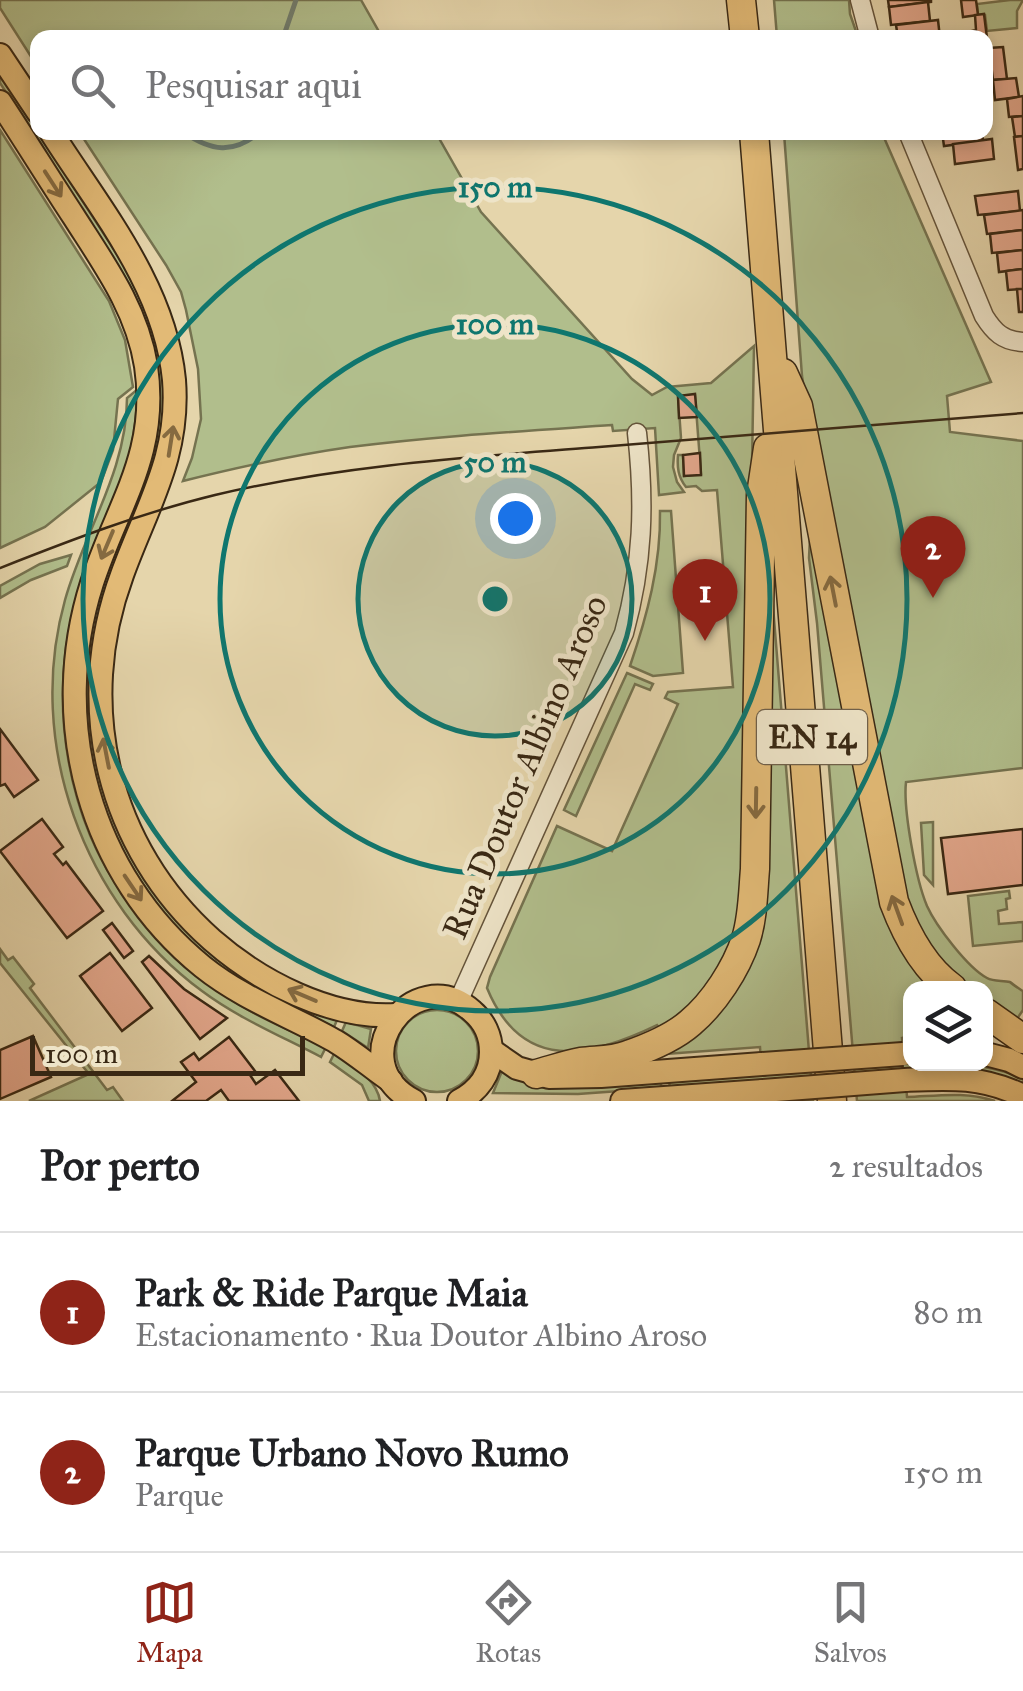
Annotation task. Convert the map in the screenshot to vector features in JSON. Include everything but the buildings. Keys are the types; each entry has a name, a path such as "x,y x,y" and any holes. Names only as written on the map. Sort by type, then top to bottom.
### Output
{"highway":[{"path":"742,0 744,30"},
{"path":"755,0 757,30"},
{"name":"EN 14","path":"755,140 842,1101"},
{"name":"EN 14","path":"765,140 779,383 832,1101"},
{"path":"779,383 798,406 890,886 902,924 926,963 945,981"},
{"path":"536,1074 581,1062 623,1057 689,1024 722,985 746,938 755,869 761,496 779,383"},
{"path":"993,1018 1023,1039"}],"main road":[{"path":"0,55 30,100"},
{"path":"0,102 115,280 139,335 146,362 149,401 143,450 94,577 75,661 79,752 105,840 143,902 202,966 252,999 334,1040 389,1088 414,1101"},
{"path":"56,140 148,288 169,346 174,378 169,456 115,596 102,651 99,702 103,740 125,819 139,849 171,897 228,954 307,998 357,1014 396,1015"},
{"path":"389,1088 382,1059 388,1028 409,1005 442,998 473,1011 488,1033 491,1050 482,1082 460,1101"},
{"path":"491,1050 517,1068 561,1078 903,1053"},
{"path":"993,1056 1023,1067"},
{"path":"622,1101 906,1080 971,1079 1023,1096"}],"street":[{"path":"860,0 868,30"},
{"path":"911,140 984,316 1004,338 1023,342"},
{"name":"Rua Doutor Albino Aroso","path":"458,1002 624,632 640,552 642,504 637,434"}],"green space":[{"path":"0,0 361,0 378,30 30,30 30,55 0,8"},
{"path":"774,0 849,0 856,30 776,30"},
{"path":"1023,0 1017,11 1017,28 987,30 985,15 978,15 977,4"},
{"path":"0,74 30,120 30,129 0,83"},
{"path":"0,130 109,301 125,340 133,387 118,399 113,450 101,482 45,527 0,548"},
{"path":"37,140 43,140 126,268 145,308 162,369 163,412 157,458 102,602 90,668 89,712 106,798 145,876 203,946 337,1020 334,1027 240,979 188,939 155,902 128,860 107,814 93,767 85,717 85,667 93,618 144,482 157,438 159,414 156,365 145,321 103,241"},
{"path":"85,140 440,140 481,212 632,379 652,395 667,387 711,383 754,346 745,885 737,938 701,998 661,1030 657,1025 583,1050 560,1051 538,1046 519,1034 502,1015 487,988 557,826 612,851 678,704 665,698 668,692 733,687 717,490 686,487 678,468 678,455 683,455 684,476 701,474 695,395 678,396 681,438 673,467 684,492 659,495 655,428 613,431 612,425 350,447 183,481 201,419 198,369 181,292"},
{"path":"785,140 885,140 991,382 947,396 950,432 1023,441 1023,768 906,782 911,844 927,906 953,946 979,973 1010,982 1023,991 1023,1010 1014,1023 993,1007 993,981 958,981 951,976 909,918 802,376"},
{"path":"138,389 126,468 79,590 67,644 64,720 77,796 106,867 135,909 206,981 249,1010 326,1047 321,1057 216,1001 160,955 125,913 96,866 74,816 59,763 53,709 55,654 65,600 120,451 127,398"},
{"path":"660,511 671,511 683,673 653,676 630,666 652,590"},
{"path":"810,537 869,828 935,981 903,981 903,1071 907,1097 962,1095 995,1101 857,1101"},
{"path":"71,555 67,566 0,598 0,586 40,564"},
{"path":"772,594 813,1101 764,1101 670,1088 669,1081 762,1074 760,1047 665,1054 738,976"},
{"path":"627,673 653,684 650,690 635,684 576,816 564,810"},
{"path":"933,822 933,885 924,875 921,823"},
{"path":"1009,891 1007,909 998,911 999,924 1023,922 1023,941 973,946 968,896"},
{"path":"0,949 8,960 13,957 34,984 30,988 107,1090 113,1087 123,1101 29,1101 89,1074 0,963"},
{"path":"437,1010 453,1013 466,1022 475,1035 475,1067 466,1080 453,1089 437,1092 421,1089 408,1080 399,1067 396,1051 399,1035 408,1022 421,1013"},
{"path":"346,1022 371,1029 368,1048 342,1031"},
{"path":"335,1052 369,1079 380,1101 369,1101 362,1085 330,1062"},
{"path":"502,1071 661,1082 661,1088 578,1094 493,1093"},
{"path":"979,1071 1007,1073 1023,1078 1023,1084"}],"waterway":[{"path":"286,30 296,0"},
{"path":"198,140 222,148 248,140"}],"tram line":[{"path":"0,568 160,510 310,476 454,459 1023,413"}],"place":[{"name":"Parque Urbano Novo Rumo","path":"933,598"},
{"name":"Park & Ride Parque Maia","path":"705,641"}]}
